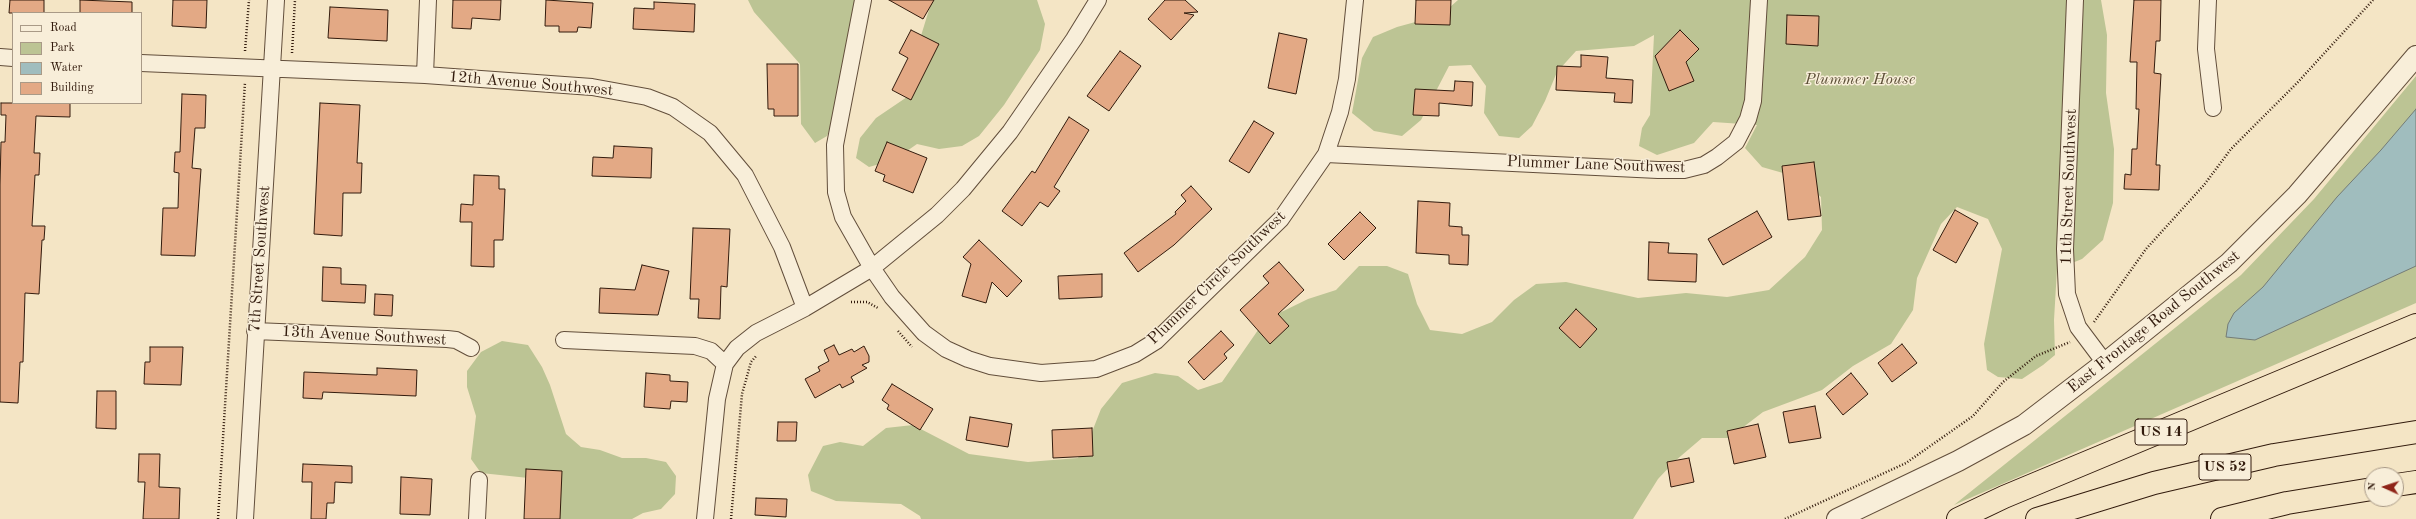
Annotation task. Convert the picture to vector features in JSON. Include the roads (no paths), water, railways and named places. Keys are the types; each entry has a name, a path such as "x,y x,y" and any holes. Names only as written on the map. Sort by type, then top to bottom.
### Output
{"highway":[{"name":"US 14","path":"1958,519 2004,497 2416,325"},
{"name":"US 52","path":"2037,519 2154,483 2267,457 2416,432"},
{"path":"2404,483 2416,482"},
{"path":"2222,519 2287,503 2364,489"}],"street":[{"name":"7th Street Southwest","path":"245,519 255,331 276,0"},
{"path":"424,75 428,0"},
{"name":"Plummer Circle Southwest","path":"863,0 839,116 834,172 836,192 843,217 872,268 910,320 946,350 976,361 1015,370 1063,373 1096,369 1135,354 1156,341 1281,218 1326,154 1340,112 1347,80 1355,0"},
{"path":"705,519 717,399 725,364 737,348 756,333 805,308 872,268 937,215 963,189 1010,132 1074,39 1098,0"},
{"name":"Plummer Lane Southwest","path":"1326,154 1658,170 1684,170 1704,165 1717,158 1736,142 1748,119 1753,101 1759,0"},
{"name":"11th Street Southwest","path":"2075,0 2066,268 2067,294 2078,327 2105,364"},
{"path":"2208,0 2206,49 2213,108"},
{"name":"East Frontage Road Southwest","path":"1837,519 1970,454 2024,425 2105,364 2219,272 2269,223 2297,195 2416,56"},
{"path":"0,57 12,58"},
{"name":"12th Avenue Southwest","path":"142,64 424,75 624,91 660,102 690,117 720,143 745,175 782,247 805,308"},
{"name":"13th Avenue Southwest","path":"255,331 447,339 456,340 471,348"},
{"path":"564,340 695,346 711,351 725,364"},
{"path":"477,519 479,480"}],"water":[{"path":"2416,109 2416,266 2255,340 2226,337 2228,324 2234,313 2263,287 2337,197 2381,150"}],"park label":[{"name":"Plummer House","path":"1860,80"}]}
